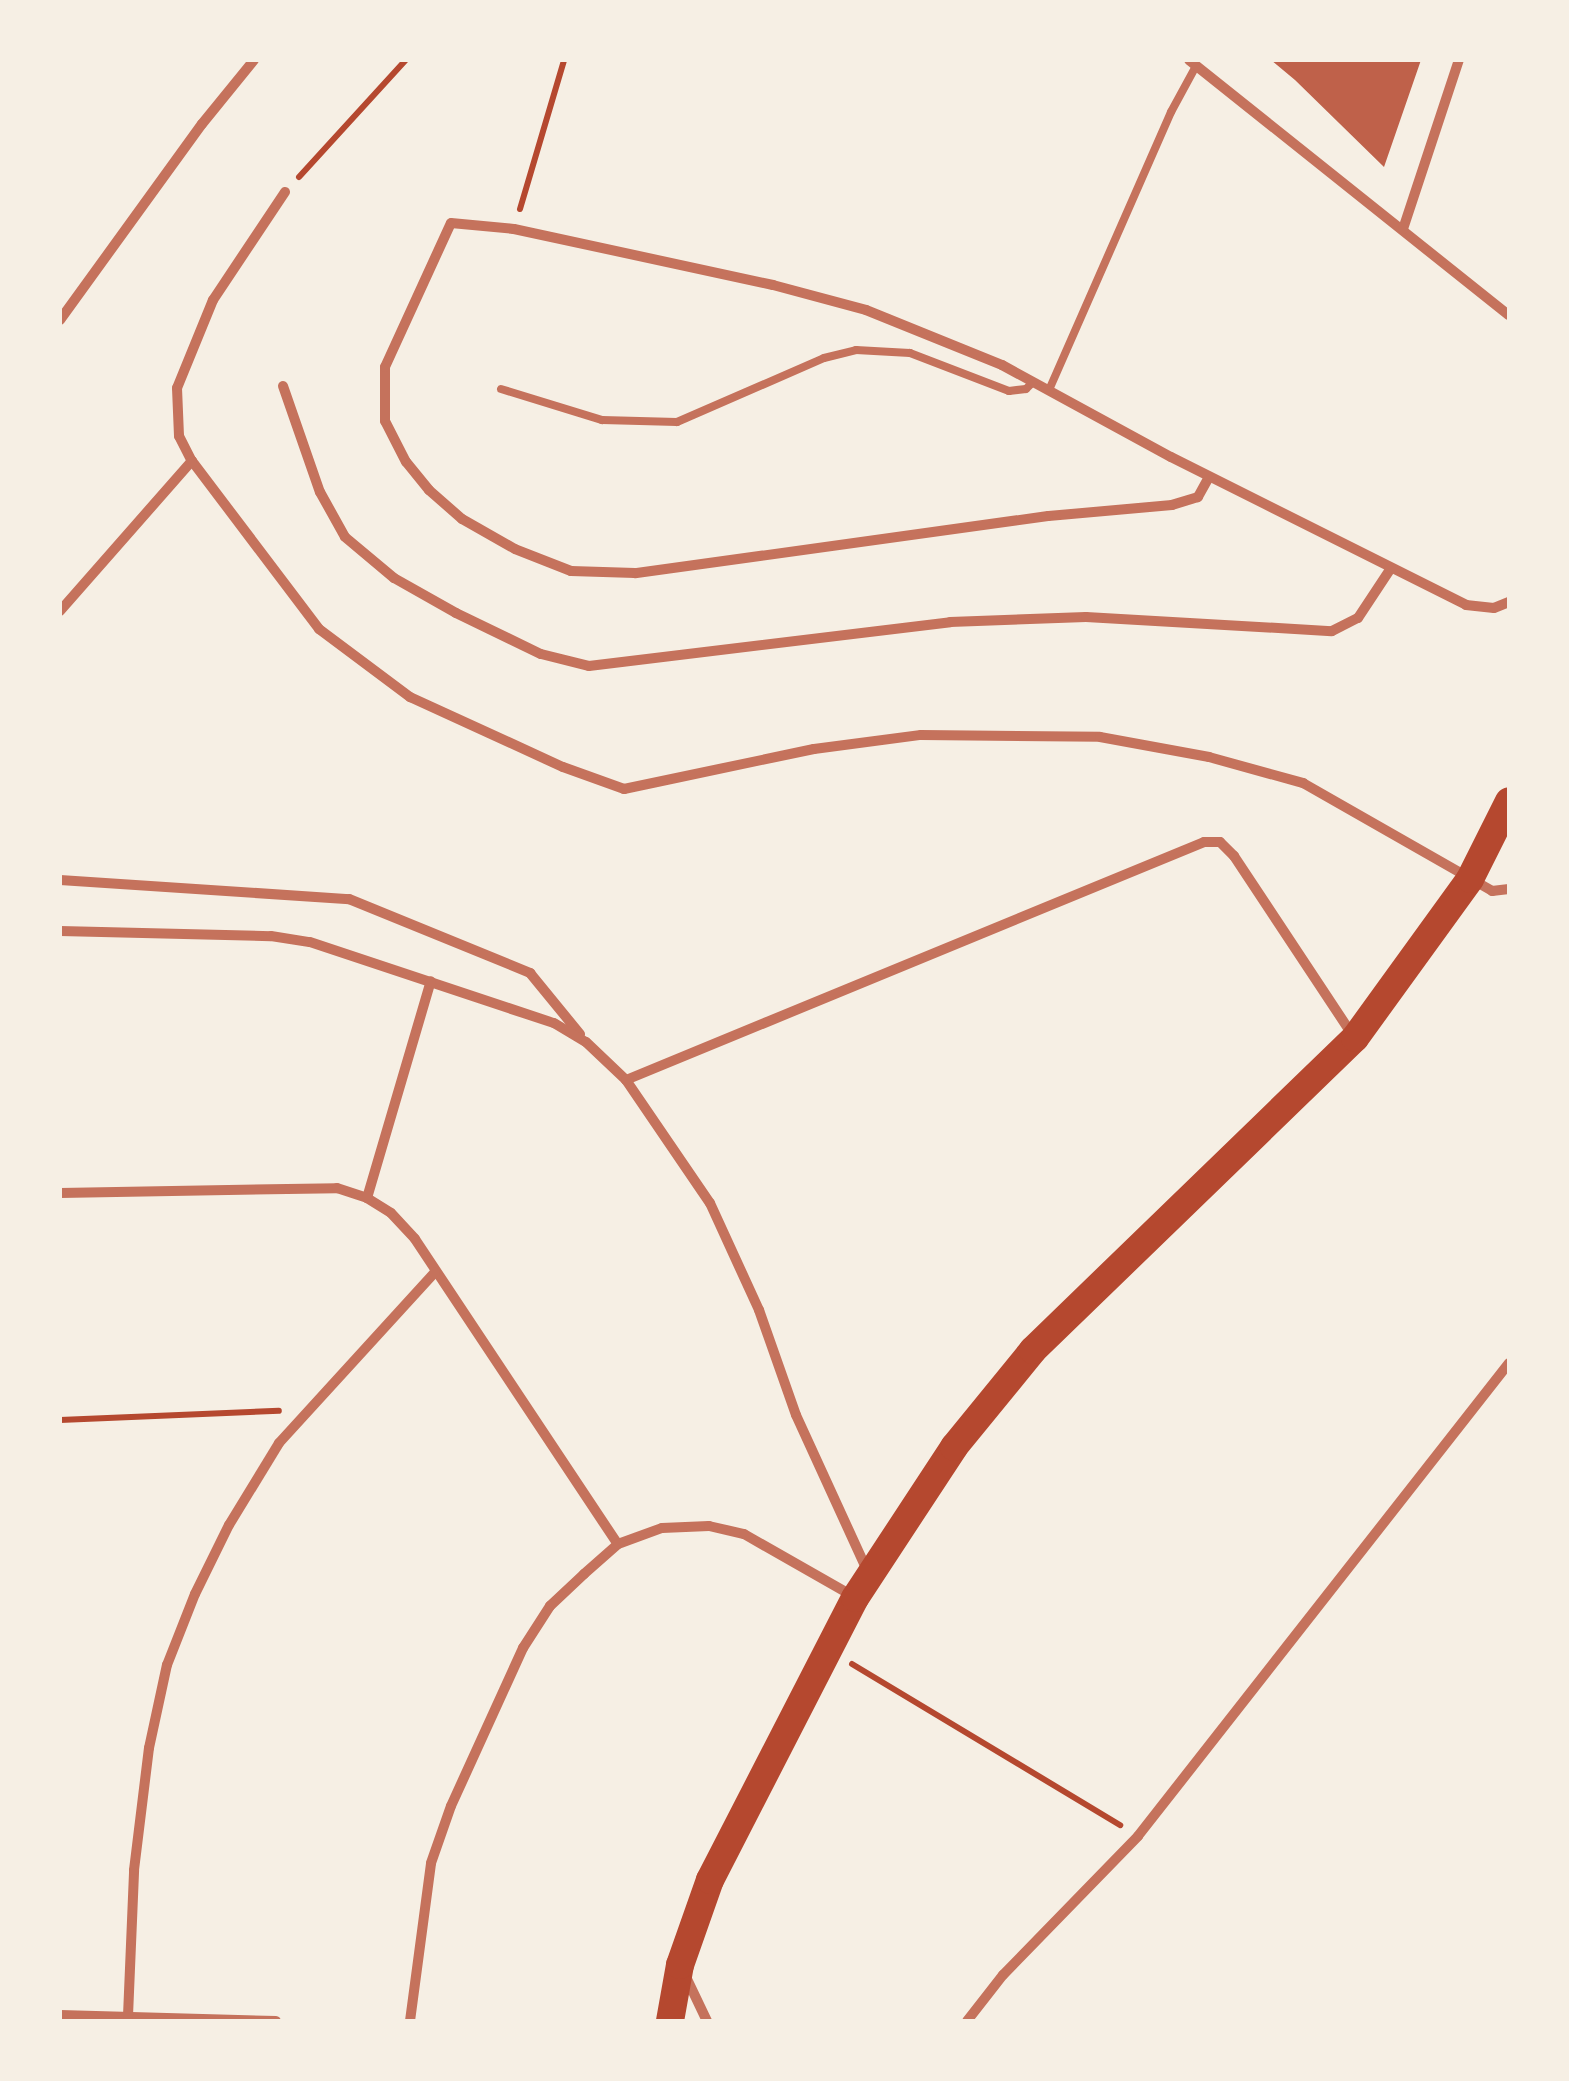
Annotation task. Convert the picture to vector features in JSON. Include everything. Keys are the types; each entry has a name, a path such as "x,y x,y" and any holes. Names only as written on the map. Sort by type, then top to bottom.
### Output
{"highway":[{"path":"670,2021 680,1964 710,1880 862,1587 954,1446 1033,1350 1355,1038 1470,878 1509,800"}],"street":[{"path":"60,320 202,124 254,60"},
{"path":"1403,229 1459,60"},
{"path":"1192,63 1509,315"},
{"path":"285,192 213,300 177,388 179,436 192,461 319,628 410,698 563,767 624,789 814,749 921,735 1100,736 1209,757 1302,783 1492,891 1509,889"},
{"path":"1209,477 1198,497 1172,506 1048,516 635,573 571,572 516,549 462,519 406,462 384,422 385,366 451,223 514,229 773,285 866,310 1032,382 1209,477 1466,605 1494,608 1509,602"},
{"path":"283,386 320,492 345,537 394,578 456,613 541,654 588,666 950,622 1086,617 1332,631 1358,618 1390,568"},
{"path":"60,611 192,461"},
{"path":"626,1080 1204,842 1220,842 1234,856 1355,1038"},
{"path":"60,880 349,899 530,973 586,1042 626,1080 716,1215 759,1310 862,1587"},
{"path":"60,931 271,936 310,942 554,1023 586,1042"},
{"path":"368,1198 430,980"},
{"path":"60,1193 337,1188 368,1198 403,1226 618,1544"},
{"path":"128,2016 134,1870 149,1748 167,1665 229,1524 279,1443 436,1272"},
{"path":"966,2021 1003,1975 1138,1836 1509,1364"},
{"path":"410,2021 431,1862 486,1723 550,1606 618,1544 662,1528 709,1526 744,1534 862,1587"},
{"path":"680,1964 707,2021"},
{"path":"60,2015 276,2021"}],"lane":[{"path":"1048,390 1192,63"},
{"path":"502,389 602,420 677,422 824,358 856,350 910,353 1009,390 1026,389 1032,382"}],"path":[{"path":"285,192 406,60"},
{"path":"514,229 564,60"},
{"path":"60,1420 306,1410"},
{"path":"828,1650 1138,1836"}],"building":[{"path":"1271,60 1421,60 1384,167 1295,80"}]}
